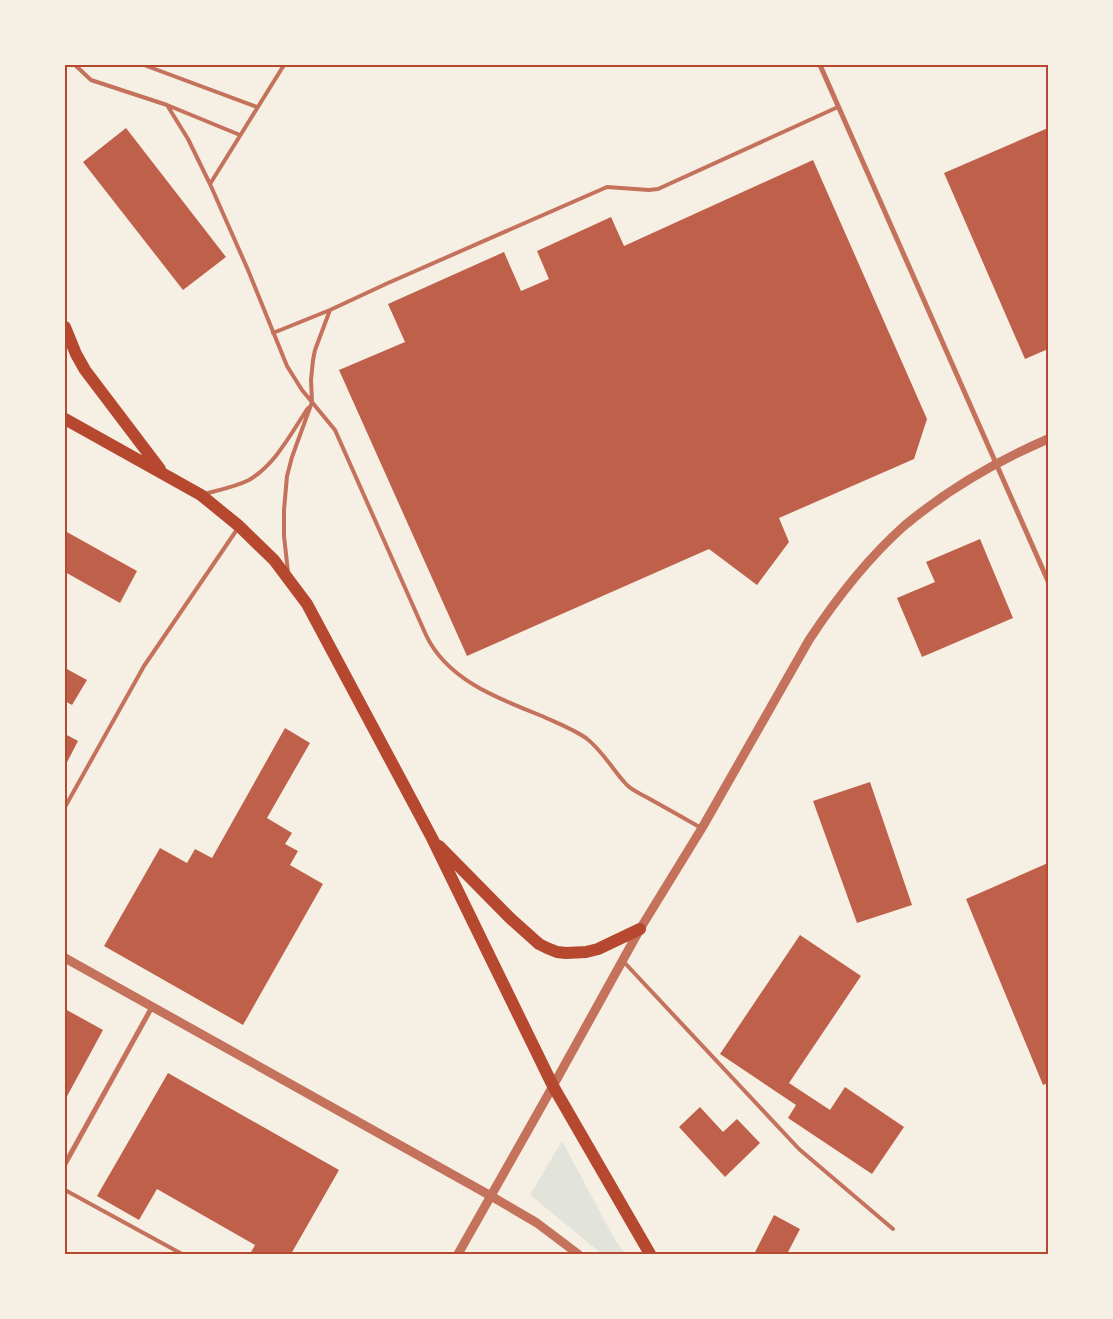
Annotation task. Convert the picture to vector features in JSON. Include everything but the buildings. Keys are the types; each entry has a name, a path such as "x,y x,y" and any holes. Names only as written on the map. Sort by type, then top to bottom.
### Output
{"main road":[{"path":"65,327 85,370 163,473"},
{"path":"65,419 201,495 239,526 274,560 289,579 306,604 432,838 553,1086 650,1254"},
{"path":"432,838 511,920 539,944 547,948 566,953 586,952 598,949 640,930"}],"street":[{"path":"820,65 870,182 1048,581"},
{"path":"458,1254 640,930 702,828 809,640 828,612 849,583 875,555 903,527 924,510 956,488 997,464 1048,439"},
{"path":"65,958 491,1196 537,1223 578,1254"},
{"path":"65,1164 152,1006"}],"lane":[{"path":"74,65 91,80 167,105 240,135"},
{"path":"144,65 257,107"},
{"path":"210,184 284,65"},
{"path":"167,105 188,139 210,184 287,366 298,385 335,430 426,635 437,654 467,680 498,698 559,724 586,739 599,749 627,786 702,828"},
{"path":"273,334 608,187 658,189 838,107"},
{"path":"289,579 284,536 286,476 312,402 311,380 313,360 330,310"},
{"path":"201,495 249,480 263,469 272,460 312,402"},
{"path":"65,807 144,666 239,526"},
{"path":"623,961 799,1149 893,1229"},
{"path":"65,1190 182,1254"}],"shaded area":[{"path":"562,1141 615,1240 626,1254 602,1254 530,1195"}]}
